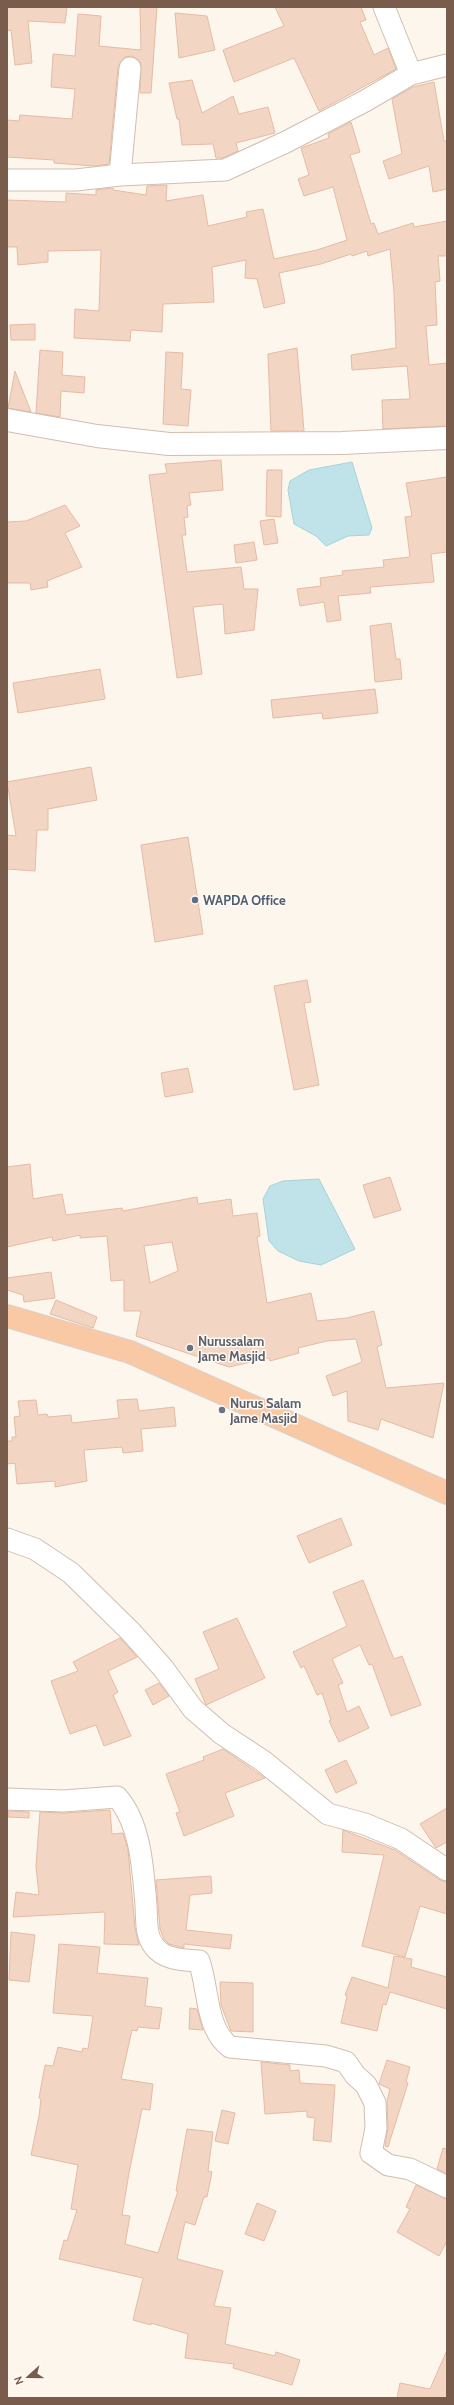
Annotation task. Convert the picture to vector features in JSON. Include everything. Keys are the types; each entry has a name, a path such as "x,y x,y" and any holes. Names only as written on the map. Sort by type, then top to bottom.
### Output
{"highway":[{"path":"7,1316 130,1352 447,1493"}],"street":[{"path":"384,7 411,74"},
{"path":"7,180 76,180 120,175 225,170 299,136 411,74 447,65"},
{"path":"120,175 130,68"},
{"path":"7,420 97,436 168,444 342,443 447,438"},
{"path":"7,1539 35,1549 71,1573 140,1642 163,1668 192,1709 222,1734 263,1761 328,1814 365,1824 401,1839 447,1870"},
{"path":"7,1799 63,1801 117,1797 127,1809 138,1844 144,1880 148,1935 154,1947 165,1955 176,1959 199,1961 204,1976 213,2027 221,2040 230,2047 326,2056 346,2062 355,2075 366,2085 375,2103 376,2128 371,2154 388,2165 410,2169 447,2188"}],"water":[{"path":"352,462 372,528 369,535 348,536 326,546 316,536 294,524 288,490 290,481 309,470"},
{"path":"319,1179 355,1249 321,1265 299,1261 278,1251 269,1241 263,1199 270,1186 283,1181"}],"building":[{"path":"7,7 67,7 65,23 28,21 32,63 15,65 11,30 7,31"},
{"path":"140,7 157,7 151,93 140,93 141,63 132,56 125,57 118,67 109,164 94,166 54,163 54,160 7,157 7,120 19,121 20,115 72,119 75,89 51,87 53,54 75,56 78,14 101,16 99,46 141,50"},
{"path":"275,7 361,7 366,20 360,22 374,55 388,48 396,69 319,111 294,58 234,82 223,50 284,26"},
{"path":"175,13 207,16 215,50 179,58"},
{"path":"192,80 202,113 233,96 239,114 268,107 275,133 236,143 238,151 222,158 216,158 213,144 182,145 179,119 177,119 169,83"},
{"path":"434,82 444,141 447,141 447,189 433,192 429,166 389,179 383,161 402,154 392,99 413,87"},
{"path":"351,122 360,152 350,155 371,224 374,223 378,234 413,223 414,227 447,221 447,256 438,256 440,281 435,282 437,325 426,326 429,365 447,363 447,426 383,429 382,400 410,399 407,366 352,370 351,355 396,348 394,293 390,249 368,256 367,251 352,256 351,254 321,264 279,273 285,303 264,308 257,279 245,278 246,260 212,267 214,302 163,304 162,332 131,330 130,341 74,338 75,309 99,311 101,250 48,251 48,262 18,265 17,247 7,247 7,200 66,202 66,193 96,195 96,190 113,188 113,190 146,195 147,186 167,185 166,201 203,195 208,226 247,217 246,212 263,209 274,259 317,250 347,240 333,187 304,196 298,179 309,175 301,148 329,138 328,134"},
{"path":"35,324 35,340 11,340 10,325"},
{"path":"297,348 304,431 271,431 268,354"},
{"path":"40,350 63,352 62,375 85,377 84,393 61,391 60,417 36,413"},
{"path":"166,352 183,353 181,389 191,390 188,426 163,424"},
{"path":"15,371 31,412 8,408"},
{"path":"221,460 223,490 189,493 191,505 187,506 188,517 184,518 186,535 182,535 187,572 241,567 244,589 258,589 254,630 225,634 223,604 193,607 202,674 177,678 149,475 167,473 165,464"},
{"path":"267,470 282,470 281,517 266,516"},
{"path":"447,477 447,552 431,554 434,582 370,587 371,593 338,596 341,620 327,622 324,602 300,606 297,589 321,586 320,578 343,575 342,571 384,567 383,560 410,557 405,517 412,516 406,483"},
{"path":"65,505 80,526 65,533 82,567 47,581 48,587 31,590 30,583 7,583 7,522 26,521"},
{"path":"274,519 278,543 264,545 260,521"},
{"path":"254,542 257,560 236,563 234,545"},
{"path":"391,623 396,659 400,659 402,679 375,682 370,626"},
{"path":"100,669 105,699 18,713 13,683"},
{"path":"375,689 378,713 323,719 322,713 273,718 271,700"},
{"path":"91,767 97,800 48,809 48,830 37,830 35,871 7,869 7,835 16,836 7,782"},
{"path":"188,837 203,934 155,942 141,845"},
{"path":"307,980 311,1002 304,1003 319,1085 294,1090 274,986"},
{"path":"188,1068 193,1092 165,1097 161,1073"},
{"path":"30,1164 33,1199 62,1194 66,1215 122,1208 123,1211 197,1197 198,1204 231,1199 233,1216 257,1213 260,1236 257,1237 267,1303 311,1293 317,1321 347,1318 374,1311 382,1345 377,1347 386,1388 444,1383 433,1438 381,1419 378,1430 348,1421 347,1391 333,1396 326,1376 362,1362 356,1339 327,1341 298,1348 299,1353 270,1361 269,1358 229,1367 136,1336 141,1311 124,1311 124,1280 111,1281 107,1236 80,1238 80,1235 53,1241 52,1237 7,1247 7,1167","holes":["172,1242 178,1271 150,1283 144,1246"]},
{"path":"390,1177 401,1210 374,1218 363,1185"},
{"path":"51,1272 55,1298 24,1302 23,1295 7,1290 7,1278"},
{"path":"56,1300 97,1317 93,1328 50,1314"},
{"path":"137,1399 139,1411 174,1407 176,1426 141,1429 143,1451 123,1453 122,1447 84,1450 87,1481 55,1487 55,1481 17,1484 15,1463 7,1464 7,1441 12,1441 12,1437 16,1437 14,1417 20,1416 18,1401 36,1400 38,1415 47,1414 48,1417 71,1415 72,1423 119,1418 117,1400"},
{"path":"341,1518 352,1545 309,1563 297,1536"},
{"path":"363,1580 394,1659 402,1656 421,1705 391,1716 372,1664 369,1665 360,1645 332,1659 343,1683 338,1685 347,1712 359,1706 369,1728 339,1742 329,1721 331,1720 322,1693 317,1695 304,1666 301,1668 293,1652 347,1626 333,1592"},
{"path":"237,1618 265,1678 206,1705 195,1679 219,1669 203,1632"},
{"path":"120,1638 137,1657 108,1671 118,1692 113,1695 131,1736 104,1746 96,1725 70,1734 51,1681 78,1671 73,1662"},
{"path":"159,1683 169,1696 153,1705 145,1690"},
{"path":"223,1749 265,1778 225,1793 234,1816 184,1836 176,1813 180,1812 166,1774 204,1760 203,1757"},
{"path":"346,1760 357,1783 336,1793 325,1770"},
{"path":"447,1808 447,1842 436,1848 420,1824"},
{"path":"110,1810 112,1834 123,1833 128,1850 135,1928 139,1945 104,1944 105,1912 13,1917 16,1892 39,1895 36,1866 40,1812 64,1813"},
{"path":"8,1811 29,1812 29,1818 8,1817"},
{"path":"343,1830 395,1850 440,1880 447,1882 447,1914 420,1906 405,1957 362,1946 384,1855 342,1852"},
{"path":"211,1876 212,1893 190,1895 186,1930 232,1935 230,1949 184,1944 184,1948 169,1944 164,1939 160,1929 156,1880"},
{"path":"11,1932 35,1935 29,1982 9,1980"},
{"path":"59,1944 100,1947 97,1973 148,1978 145,2006 162,2008 159,2029 138,2027 137,2031 132,2030 121,2079 153,2084 150,2110 142,2109 129,2173 122,2215 130,2216 125,2244 158,2253 178,2191 176,2191 187,2129 213,2132 208,2171 212,2172 207,2197 204,2197 195,2225 185,2222 177,2259 223,2271 214,2306 231,2308 225,2344 275,2356 276,2352 300,2360 292,2385 233,2368 234,2364 185,2358 188,2334 151,2323 151,2325 133,2320 143,2278 59,2259 64,2240 67,2241 77,2210 71,2209 78,2165 31,2155 39,2116 41,2099 39,2098 45,2065 53,2066 58,2047 82,2052 83,2048 88,2049 93,2016 53,2013"},
{"path":"394,1956 412,1959 411,1967 447,1977 447,2009 390,1992 386,2005 383,2004 377,2031 341,2023 347,1996 345,1995 352,1977 388,1988"},
{"path":"220,1982 253,1983 253,2032 231,2031 221,2005"},
{"path":"190,2008 197,2009 203,2030 189,2029"},
{"path":"387,2060 410,2067 406,2082 408,2083 388,2147 385,2146 388,2128 387,2101 390,2089 379,2084"},
{"path":"261,2062 290,2065 290,2071 299,2070 300,2083 335,2085 331,2142 313,2140 315,2118 307,2117 307,2111 265,2114"},
{"path":"222,2110 235,2113 228,2144 215,2141"},
{"path":"443,2148 447,2149 447,2174 437,2169"},
{"path":"416,2185 447,2199 447,2241 439,2256 397,2232 410,2209 406,2207"},
{"path":"257,2203 276,2211 264,2241 245,2234"},
{"path":"447,2350 447,2398 397,2398 400,2383 430,2389"}],"place":[{"name":"WAPDA Office","path":"195,900"},
{"name":"Nurussalam Jame Masjid","path":"190,1348"},
{"name":"Nurus Salam Jame Masjid","path":"222,1410"}]}
